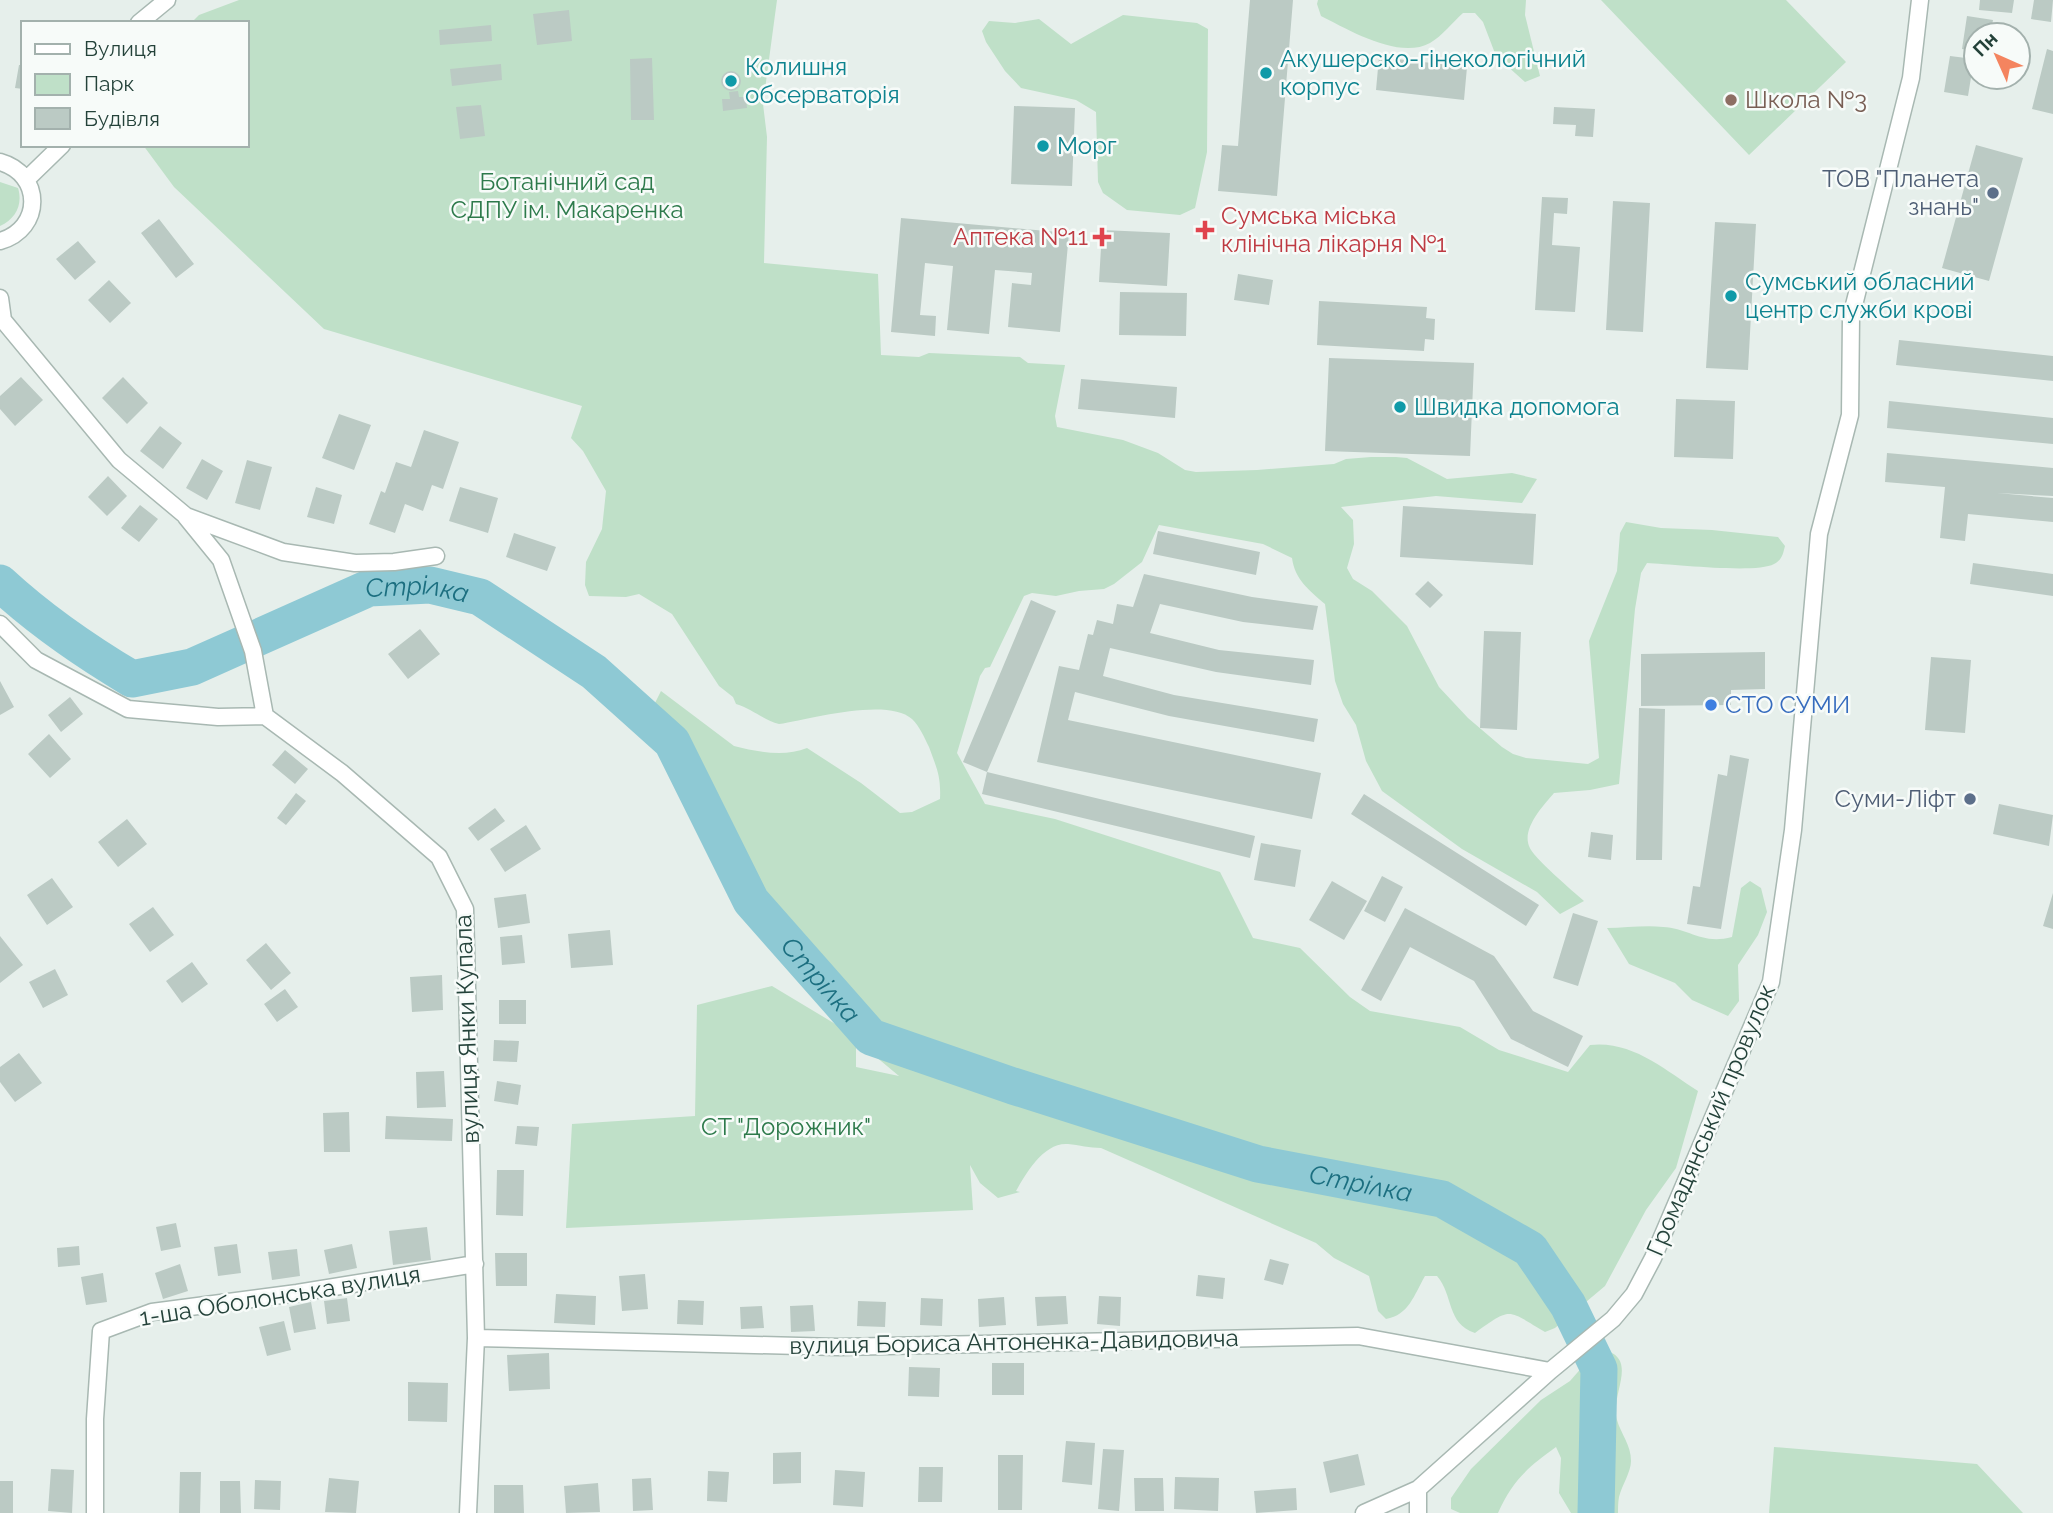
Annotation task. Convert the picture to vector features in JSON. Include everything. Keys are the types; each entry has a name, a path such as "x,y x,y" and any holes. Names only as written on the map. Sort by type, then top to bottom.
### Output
{"street":[{"path":"141,21 167,0"},
{"name":"Громадянський провулок","path":"1550,1371 1613,1319 1634,1294 1653,1258 1771,982 1793,831 1819,534 1850,415 1851,317 1911,78 1920,0"},
{"path":"27,179 60,147"},
{"path":"0,162 12,165 27,179 33,200 28,222 13,237 0,241"},
{"path":"0,298 3,320 119,460 186,516 221,560 247,628 265,716 218,717 128,709 36,660 0,624"},
{"path":"186,516 283,552 355,563 394,562 436,556"},
{"name":"вулиця Янки Купала","path":"265,716 342,773 439,857 466,909 476,1338 468,1513"},
{"name":"1-ша Оболонська вулиця","path":"95,1513 95,1419 101,1331 152,1312 297,1293 475,1264"},
{"name":"вулиця Бориса Антоненка-Давидовича","path":"476,1338 838,1347 1358,1336 1550,1371"},
{"path":"1364,1513 1418,1489 1550,1371"},
{"path":"1418,1489 1419,1513"}],"green space":[{"path":"239,0 777,0 763,104 767,137 764,263 878,274 881,355 919,357 929,353 1020,357 1028,363 1065,365 1055,416 1057,427 1123,440 1158,453 1185,470 1257,470 1334,464 1346,459 1396,457 1407,458 1447,479 1512,473 1537,479 1522,503 1436,496 1341,507 1353,520 1354,544 1347,568 1353,579 1372,591 1407,626 1439,687 1468,718 1513,754 1526,758 1588,764 1599,758 1589,641 1617,571 1620,533 1626,522 1661,528 1778,537 1785,546 1782,556 1774,564 1764,567 1647,563 1641,573 1635,609 1619,784 1554,793 1544,804 1528,832 1532,851 1584,901 1560,914 1537,892 1462,849 1382,791 1366,761 1356,725 1343,704 1335,681 1325,604 1300,579 1292,558 1263,544 1159,525 1142,562 1114,584 1104,589 1056,596 1032,593 1024,596 990,667 985,668 980,676 957,753 985,804 1055,819 1220,872 1253,938 1300,948 1350,997 1370,1011 1460,1027 1499,1050 1568,1072 1590,1045 1620,1047 1647,1058 1698,1091 1676,1168 1646,1210 1605,1286 1555,1328 1545,1332 1509,1314 1475,1333 1459,1323 1437,1276 1425,1276 1406,1309 1386,1319 1378,1311 1369,1276 1334,1258 1316,1243 1101,1148 1068,1144 1051,1148 1037,1160 1016,1191 1020,1192 998,1198 980,1183 970,1165 973,1210 566,1228 572,1124 695,1116 697,1005 772,986 842,1028 831,1017 780,939 713,851 704,814 649,715 661,691 734,746 780,753 807,748 861,783 900,813 912,812 940,799 936,767 920,729 912,719 901,713 885,710 848,711 779,724 736,704 733,697 719,686 672,614 639,594 626,597 589,596 585,585 586,562 602,529 606,491 583,451 571,438 582,406 324,329 174,187 144,147 248,147 248,21 193,21 199,15","holes":["856,1041 857,1041 899,1076 856,1067"]},
{"path":"1318,0 1526,0 1525,15 1540,76 1525,82 1496,56 1483,22 1475,13 1463,13 1430,43 1404,48 1374,41 1321,16"},
{"path":"1601,0 1786,0 1846,62 1749,155"},
{"path":"1123,15 1197,23 1208,29 1207,152 1195,208 1180,215 1127,210 1103,193 1098,182 1096,112 1076,100 1021,88 1005,71 982,31 989,21 1015,23 1039,19 1071,44"},
{"path":"0,182 18,188 20,200 14,215 0,226"},
{"path":"1750,881 1761,888 1767,912 1758,935 1738,965 1739,1001 1728,1016 1692,1000 1675,983 1629,964 1607,928 1656,926 1703,938 1732,937 1741,888"},
{"path":"1598,1349 1619,1359 1622,1367 1616,1410 1631,1461 1619,1497 1618,1513 1571,1513 1559,1493 1561,1458 1556,1447 1522,1476 1509,1492 1498,1513 1460,1513 1451,1509 1451,1498 1471,1469 1541,1400 1570,1381"},
{"path":"1774,1447 1977,1464 2023,1513 1769,1513"}],"building":[{"name":"Акушерско-гінекологічний корпус","path":"1250,0 1293,0 1277,196 1218,191 1222,145 1238,146"},
{"path":"1980,0 2014,0 2012,13 1979,10"},
{"path":"2034,0 2053,0 2051,22 2031,19"},
{"path":"569,10 572,41 537,45 533,14"},
{"path":"1967,16 1993,20 1993,21 1966,21"},
{"path":"491,25 492,41 440,45 439,30"},
{"path":"2047,49 2053,51 2053,114 2032,109"},
{"path":"1950,56 1962,58 1962,91 1969,91 1968,96 1944,92"},
{"path":"1379,57 1467,67 1464,100 1376,90"},
{"path":"652,58 654,120 631,120 630,59"},
{"path":"501,64 502,80 452,86 450,69"},
{"path":"19,65 21,65 21,89 15,88"},
{"name":"Колишня обсерваторія","path":"731,71 738,74 741,81 738,88 731,91 724,88 721,81 724,74"},
{"path":"738,91 739,97 746,97 747,108 723,111 722,99 730,99 729,92"},
{"path":"481,105 485,136 460,139 456,107"},
{"name":"Морг","path":"1014,106 1075,108 1072,186 1011,184"},
{"path":"1554,107 1595,109 1593,137 1575,136 1576,125 1553,124"},
{"path":"1976,145 2023,158 1989,281 1942,268"},
{"path":"1542,197 1568,198 1567,214 1554,213 1552,245 1580,247 1575,312 1535,310"},
{"path":"1613,201 1650,203 1643,332 1606,330"},
{"path":"901,218 1069,233 1060,332 1008,327 1012,283 1031,285 1032,273 995,270 989,334 947,330 953,266 925,263 920,315 936,316 935,336 891,332"},
{"path":"159,219 194,264 176,278 141,233"},
{"name":"Сумський обласний центр служби крові","path":"1715,222 1756,224 1748,370 1706,368"},
{"path":"1102,230 1170,233 1167,286 1099,282"},
{"path":"78,241 96,262 75,280 56,259"},
{"path":"1238,274 1273,280 1269,305 1234,300"},
{"path":"109,280 131,303 110,323 88,300"},
{"path":"1120,292 1187,293 1186,336 1119,335"},
{"path":"1319,301 1427,307 1426,318 1435,319 1434,340 1425,339 1424,351 1317,345"},
{"path":"1899,340 2053,356 2053,381 1896,365"},
{"name":"Швидка допомога","path":"1329,358 1474,363 1470,456 1325,451"},
{"path":"21,377 43,400 15,426 0,409 0,396"},
{"path":"123,377 148,403 127,424 102,398"},
{"path":"1081,379 1177,387 1175,418 1078,409"},
{"path":"1676,399 1735,401 1733,459 1674,457"},
{"path":"1889,401 2053,418 2053,444 1887,428"},
{"path":"339,414 371,425 354,470 322,458"},
{"path":"160,426 182,443 163,469 140,451"},
{"path":"424,430 459,442 443,489 432,485 423,511 405,504 395,533 369,524 381,491 385,493 396,462 411,467"},
{"path":"1887,453 2053,468 2053,496 1997,493 2053,498 2053,522 1968,514 1965,541 1940,538 1945,487 1885,482"},
{"path":"202,459 223,471 207,500 186,488"},
{"path":"247,460 272,467 260,510 235,503"},
{"path":"108,476 127,496 107,516 88,497"},
{"path":"316,487 342,495 334,524 307,517"},
{"path":"460,487 498,498 488,533 449,521"},
{"path":"140,505 158,519 139,542 121,528"},
{"path":"1403,506 1536,514 1533,565 1400,557"},
{"path":"1158,531 1260,552 1256,575 1153,554"},
{"path":"514,533 556,547 547,571 506,557"},
{"path":"1973,563 2053,574 2053,596 1970,584"},
{"path":"1144,574 1252,597 1318,606 1313,630 1243,622 1160,604 1150,633 1219,650 1314,660 1311,685 1216,672 1110,648 1103,676 1174,695 1318,719 1314,742 1169,716 1075,692 1068,720 1321,773 1312,819 1037,762 1059,666 1079,670 1088,634 1093,635 1097,620 1113,624 1117,604 1133,607"},
{"path":"1428,581 1443,595 1430,608 1415,594"},
{"path":"1031,600 1056,611 987,772 963,762"},
{"path":"420,629 440,654 408,679 388,654"},
{"path":"1484,631 1521,632 1517,730 1480,728"},
{"path":"1765,652 1765,689 1731,690 1731,705 1641,706 1641,654"},
{"path":"1931,657 1971,660 1965,733 1925,730"},
{"path":"0,681 14,707 0,715"},
{"path":"70,697 83,714 61,732 48,715"},
{"path":"1639,708 1665,709 1662,860 1636,860"},
{"path":"49,734 71,759 50,778 28,754"},
{"path":"285,750 308,769 295,784 272,765"},
{"path":"1730,755 1749,759 1721,929 1687,924 1693,886 1700,887 1718,774 1727,776"},
{"path":"987,772 1255,836 1250,858 982,794"},
{"path":"296,793 306,801 286,825 277,818"},
{"path":"1364,794 1539,905 1526,926 1351,814"},
{"path":"1999,804 2053,815 2049,846 1993,834"},
{"path":"495,808 505,821 478,841 468,828"},
{"path":"127,819 147,844 118,867 98,842"},
{"path":"526,825 541,849 505,872 490,849"},
{"path":"1591,832 1613,835 1611,860 1588,857"},
{"path":"1261,843 1301,850 1295,887 1254,880"},
{"path":"1382,876 1403,887 1385,922 1364,911"},
{"path":"52,878 73,907 47,925 27,895"},
{"path":"1332,881 1367,901 1344,940 1309,920"},
{"path":"2053,893 2053,929 2043,926"},
{"path":"526,894 530,923 498,928 494,898"},
{"path":"153,907 174,935 150,952 129,924"},
{"path":"1405,908 1494,956 1533,1011 1583,1036 1568,1067 1511,1039 1474,981 1410,947 1381,1001 1361,990"},
{"path":"1573,913 1598,921 1578,986 1553,978"},
{"path":"610,930 613,965 571,968 568,934"},
{"path":"522,935 525,963 502,965 500,937"},
{"path":"0,936 23,965 0,983"},
{"path":"266,943 291,973 271,990 246,960"},
{"path":"192,962 208,984 182,1003 166,981"},
{"path":"55,969 68,995 43,1008 29,982"},
{"path":"442,975 443,1010 412,1012 410,977"},
{"path":"285,989 298,1007 277,1022 264,1004"},
{"path":"499,1000 526,1000 526,1024 499,1024"},
{"path":"494,1040 519,1041 517,1062 493,1061"},
{"path":"19,1053 42,1083 15,1102 0,1082 0,1067"},
{"path":"444,1071 446,1107 417,1108 416,1072"},
{"path":"497,1081 521,1085 518,1105 494,1101"},
{"path":"349,1112 350,1152 324,1152 323,1113"},
{"path":"386,1116 453,1119 452,1141 385,1139"},
{"path":"517,1126 539,1127 537,1146 515,1144"},
{"path":"497,1170 524,1170 523,1216 496,1215"},
{"path":"176,1223 181,1247 161,1251 156,1227"},
{"path":"427,1227 431,1260 393,1265 389,1231"},
{"path":"237,1244 241,1273 218,1276 214,1247"},
{"path":"352,1244 357,1268 329,1274 324,1250"},
{"path":"79,1246 80,1265 58,1267 57,1248"},
{"path":"297,1249 300,1276 272,1280 268,1252"},
{"path":"495,1253 527,1253 527,1286 496,1286"},
{"path":"1270,1259 1289,1264 1283,1285 1264,1280"},
{"path":"180,1264 188,1291 163,1299 155,1273"},
{"path":"103,1273 107,1302 86,1305 81,1277"},
{"path":"645,1274 648,1309 622,1311 619,1276"},
{"path":"1198,1275 1225,1278 1223,1299 1196,1296"},
{"path":"556,1294 596,1296 595,1325 554,1323"},
{"path":"1066,1296 1068,1324 1037,1326 1035,1297"},
{"path":"1099,1296 1121,1297 1120,1326 1097,1324"},
{"path":"1004,1297 1006,1325 979,1327 978,1299"},
{"path":"347,1298 350,1321 327,1324 324,1301"},
{"path":"921,1298 943,1299 942,1326 920,1325"},
{"path":"678,1300 704,1301 703,1325 677,1324"},
{"path":"858,1301 886,1302 885,1327 857,1326"},
{"path":"311,1302 316,1329 294,1333 289,1307"},
{"path":"813,1305 815,1331 791,1332 790,1306"},
{"path":"762,1306 764,1328 741,1329 740,1307"},
{"path":"284,1321 291,1350 267,1356 259,1327"},
{"path":"549,1353 550,1389 509,1391 507,1355"},
{"path":"992,1363 1024,1363 1024,1395 992,1395"},
{"path":"909,1367 940,1368 939,1397 908,1396"},
{"path":"408,1382 448,1383 447,1422 408,1421"},
{"path":"1066,1441 1095,1443 1092,1485 1062,1482"},
{"path":"1103,1449 1124,1450 1119,1511 1098,1509"},
{"path":"801,1452 801,1483 773,1484 773,1453"},
{"path":"1358,1454 1365,1485 1330,1493 1323,1462"},
{"path":"998,1455 1023,1455 1022,1510 998,1510"},
{"path":"919,1467 943,1467 942,1502 918,1502"},
{"path":"51,1469 74,1470 72,1513 48,1511"},
{"path":"835,1470 865,1472 863,1507 833,1505"},
{"path":"708,1471 729,1472 727,1502 707,1501"},
{"path":"180,1472 201,1472 200,1513 179,1513"},
{"path":"1175,1477 1219,1478 1218,1511 1174,1509"},
{"path":"329,1478 359,1481 356,1513 325,1512"},
{"path":"651,1478 653,1510 633,1511 632,1479"},
{"path":"1134,1478 1163,1478 1164,1511 1135,1511"},
{"path":"255,1480 281,1481 280,1510 254,1509"},
{"path":"0,1481 13,1481 13,1513 0,1513"},
{"path":"220,1481 240,1481 241,1513 220,1513"},
{"path":"598,1483 600,1512 566,1513 564,1486"},
{"path":"494,1485 523,1485 524,1513 494,1513"},
{"path":"1296,1488 1297,1510 1256,1513 1254,1491"}],"waterway":[{"name":"Стрілка","path":"0,583 63,634 132,679 192,667 369,588 430,585 480,597 594,672 672,742 751,901 871,1037 1013,1086 1258,1164 1442,1199 1530,1249 1568,1305 1599,1369 1596,1513"}],"place":[{"name":"Акушерско-гінекологічний корпус","path":"1266,73"},
{"name":"Колишня обсерваторія","path":"731,81"},
{"name":"Школа №3","path":"1731,100"},
{"name":"Морг","path":"1043,146"},
{"name":"ТОВ \"Планета знань\"","path":"1993,193"},
{"name":"Сумська міська клінічна лікарня №1","path":"1205,230"},
{"name":"Аптека №11","path":"1102,237"},
{"name":"Сумський обласний центр служби крові","path":"1731,296"},
{"name":"Швидка допомога","path":"1400,407"},
{"name":"СТО СУМИ","path":"1711,705"},
{"name":"Суми-Ліфт","path":"1970,799"}],"park label":[{"name":"Ботанічний сад СДПУ ім. Макаренка","path":"567,196"},
{"name":"СТ \"Дорожник\"","path":"786,1127"}]}
